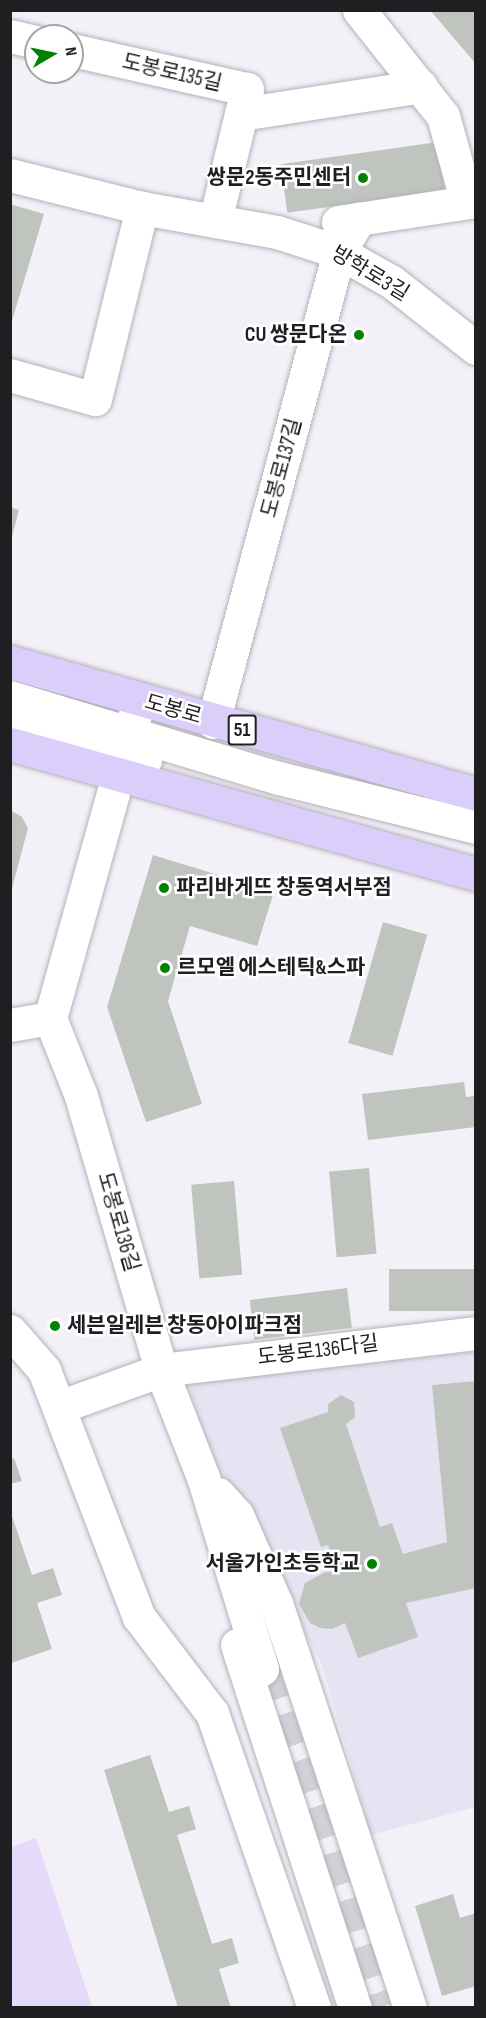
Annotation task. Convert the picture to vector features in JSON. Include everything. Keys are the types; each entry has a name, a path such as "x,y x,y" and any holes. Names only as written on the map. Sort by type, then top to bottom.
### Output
{"main road":[{"name":"도봉로","path":"10,662 213,722 476,794"},
{"path":"10,744 124,754 476,874"}],"street":[{"path":"277,232 471,202 443,116 358,10"},
{"name":"도봉로135길","path":"84,53 247,89 241,114"},
{"path":"215,221 241,114 421,86"},
{"name":"방학로3길","path":"10,175 142,208 277,232 339,252 392,282 476,348"},
{"path":"10,375 95,399 142,208"},
{"name":"도봉로137길","path":"213,722 339,252 359,219"},
{"path":"10,697 124,754 476,827"},
{"path":"10,1025 50,1018 139,700"},
{"path":"10,727 476,842"},
{"name":"도봉로136길","path":"50,1018 81,1095 160,1370 203,1478 262,1669"},
{"path":"10,1331 44,1370 139,1617 212,1713 314,2007"},
{"name":"도봉로136다길","path":"58,1407 160,1370 476,1333"},
{"path":"203,1478 204,1546 355,2007"},
{"path":"203,1478 237,1515 276,1603 410,2007"}],"shaded area":[{"name":"서울가인초등학교","path":"475,1352 475,1807 371,1835 322,1665 214,1462 187,1383"},
{"path":"36,1838 92,2007 11,2007 11,1847"}],"building":[{"path":"430,10 476,10 476,64"},
{"name":"쌍문2동주민센터","path":"438,142 445,191 287,213 281,164"},
{"path":"10,204 44,214 11,324 10,323"},
{"path":"10,507 19,510 11,540 10,540"},
{"path":"10,810 22,817 28,828 11,892"},
{"path":"153,855 274,892 257,946 190,926 168,1001 202,1104 146,1122 107,1007"},
{"path":"383,922 427,935 392,1056 348,1043"},
{"path":"464,1082 466,1097 476,1096 476,1127 368,1140 362,1094"},
{"path":"369,1168 376,1254 337,1257 329,1171"},
{"path":"234,1181 242,1275 199,1278 191,1185"},
{"path":"389,1269 476,1269 476,1311 389,1311"},
{"path":"347,1288 352,1328 255,1340 250,1300"},
{"path":"476,1381 476,1588 406,1603 418,1637 358,1658 345,1623 332,1629 320,1628 310,1623 299,1604 305,1583 325,1572 337,1572 328,1545 321,1547 280,1428 328,1412 328,1404 341,1395 354,1402 355,1417 346,1424 380,1527 392,1523 403,1554 447,1542 432,1385"},
{"path":"14,1458 22,1481 10,1484 10,1460"},
{"path":"10,1510 32,1575 53,1568 62,1595 37,1603 52,1649 11,1663"},
{"path":"150,1755 169,1812 189,1806 196,1829 177,1835 212,1944 232,1938 239,1963 219,1969 231,2008 178,2008 104,1770"},
{"path":"453,1894 460,1918 476,1913 476,1986 442,1996 415,1906"}],"tunnel":[{"path":"262,1669 377,2008"}],"place":[{"name":"쌍문2동주민센터","path":"363,178"},
{"name":"CU 쌍문다온","path":"359,335"},
{"name":"파리바게뜨 창동역서부점","path":"164,888"},
{"name":"르모엘 에스테틱&스파","path":"165,968"},
{"name":"세븐일레븐 창동아이파크점","path":"55,1326"},
{"name":"서울가인초등학교","path":"372,1564"}]}
